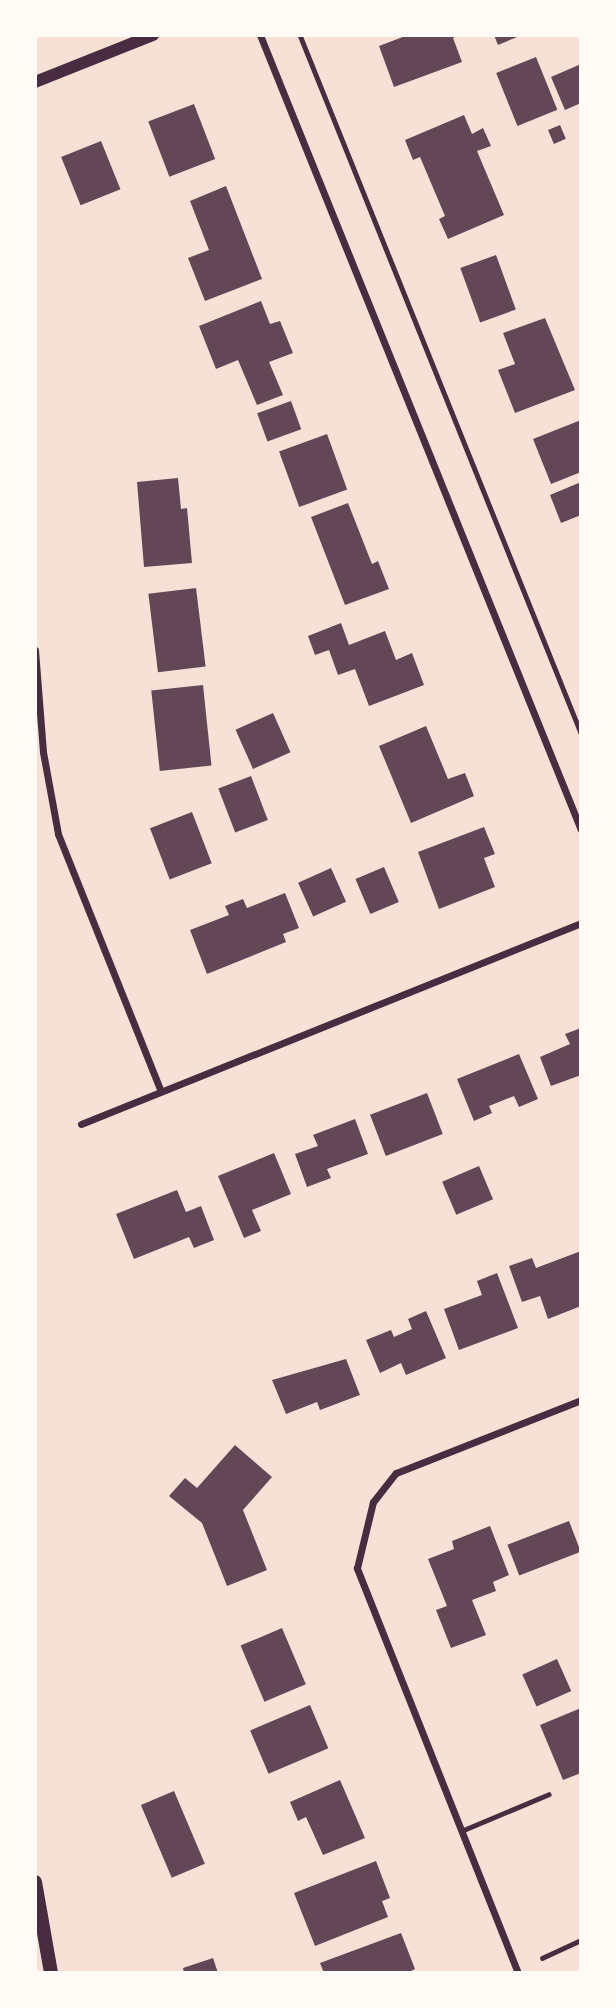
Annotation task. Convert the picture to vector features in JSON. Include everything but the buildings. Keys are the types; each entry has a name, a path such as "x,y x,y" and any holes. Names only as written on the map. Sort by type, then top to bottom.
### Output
{"main road":[{"path":"35,1882 51,1973"}],"street":[{"path":"35,82 153,35"},
{"path":"260,35 581,830"},
{"path":"35,650 43,752 58,834 161,1091"},
{"path":"81,1124 581,923"},
{"path":"518,1973 357,1568 373,1502 396,1473 581,1400"}],"lane":[{"path":"461,1831 549,1794"}],"path":[{"path":"300,35 581,733"},
{"path":"542,1958 581,1940"}]}
